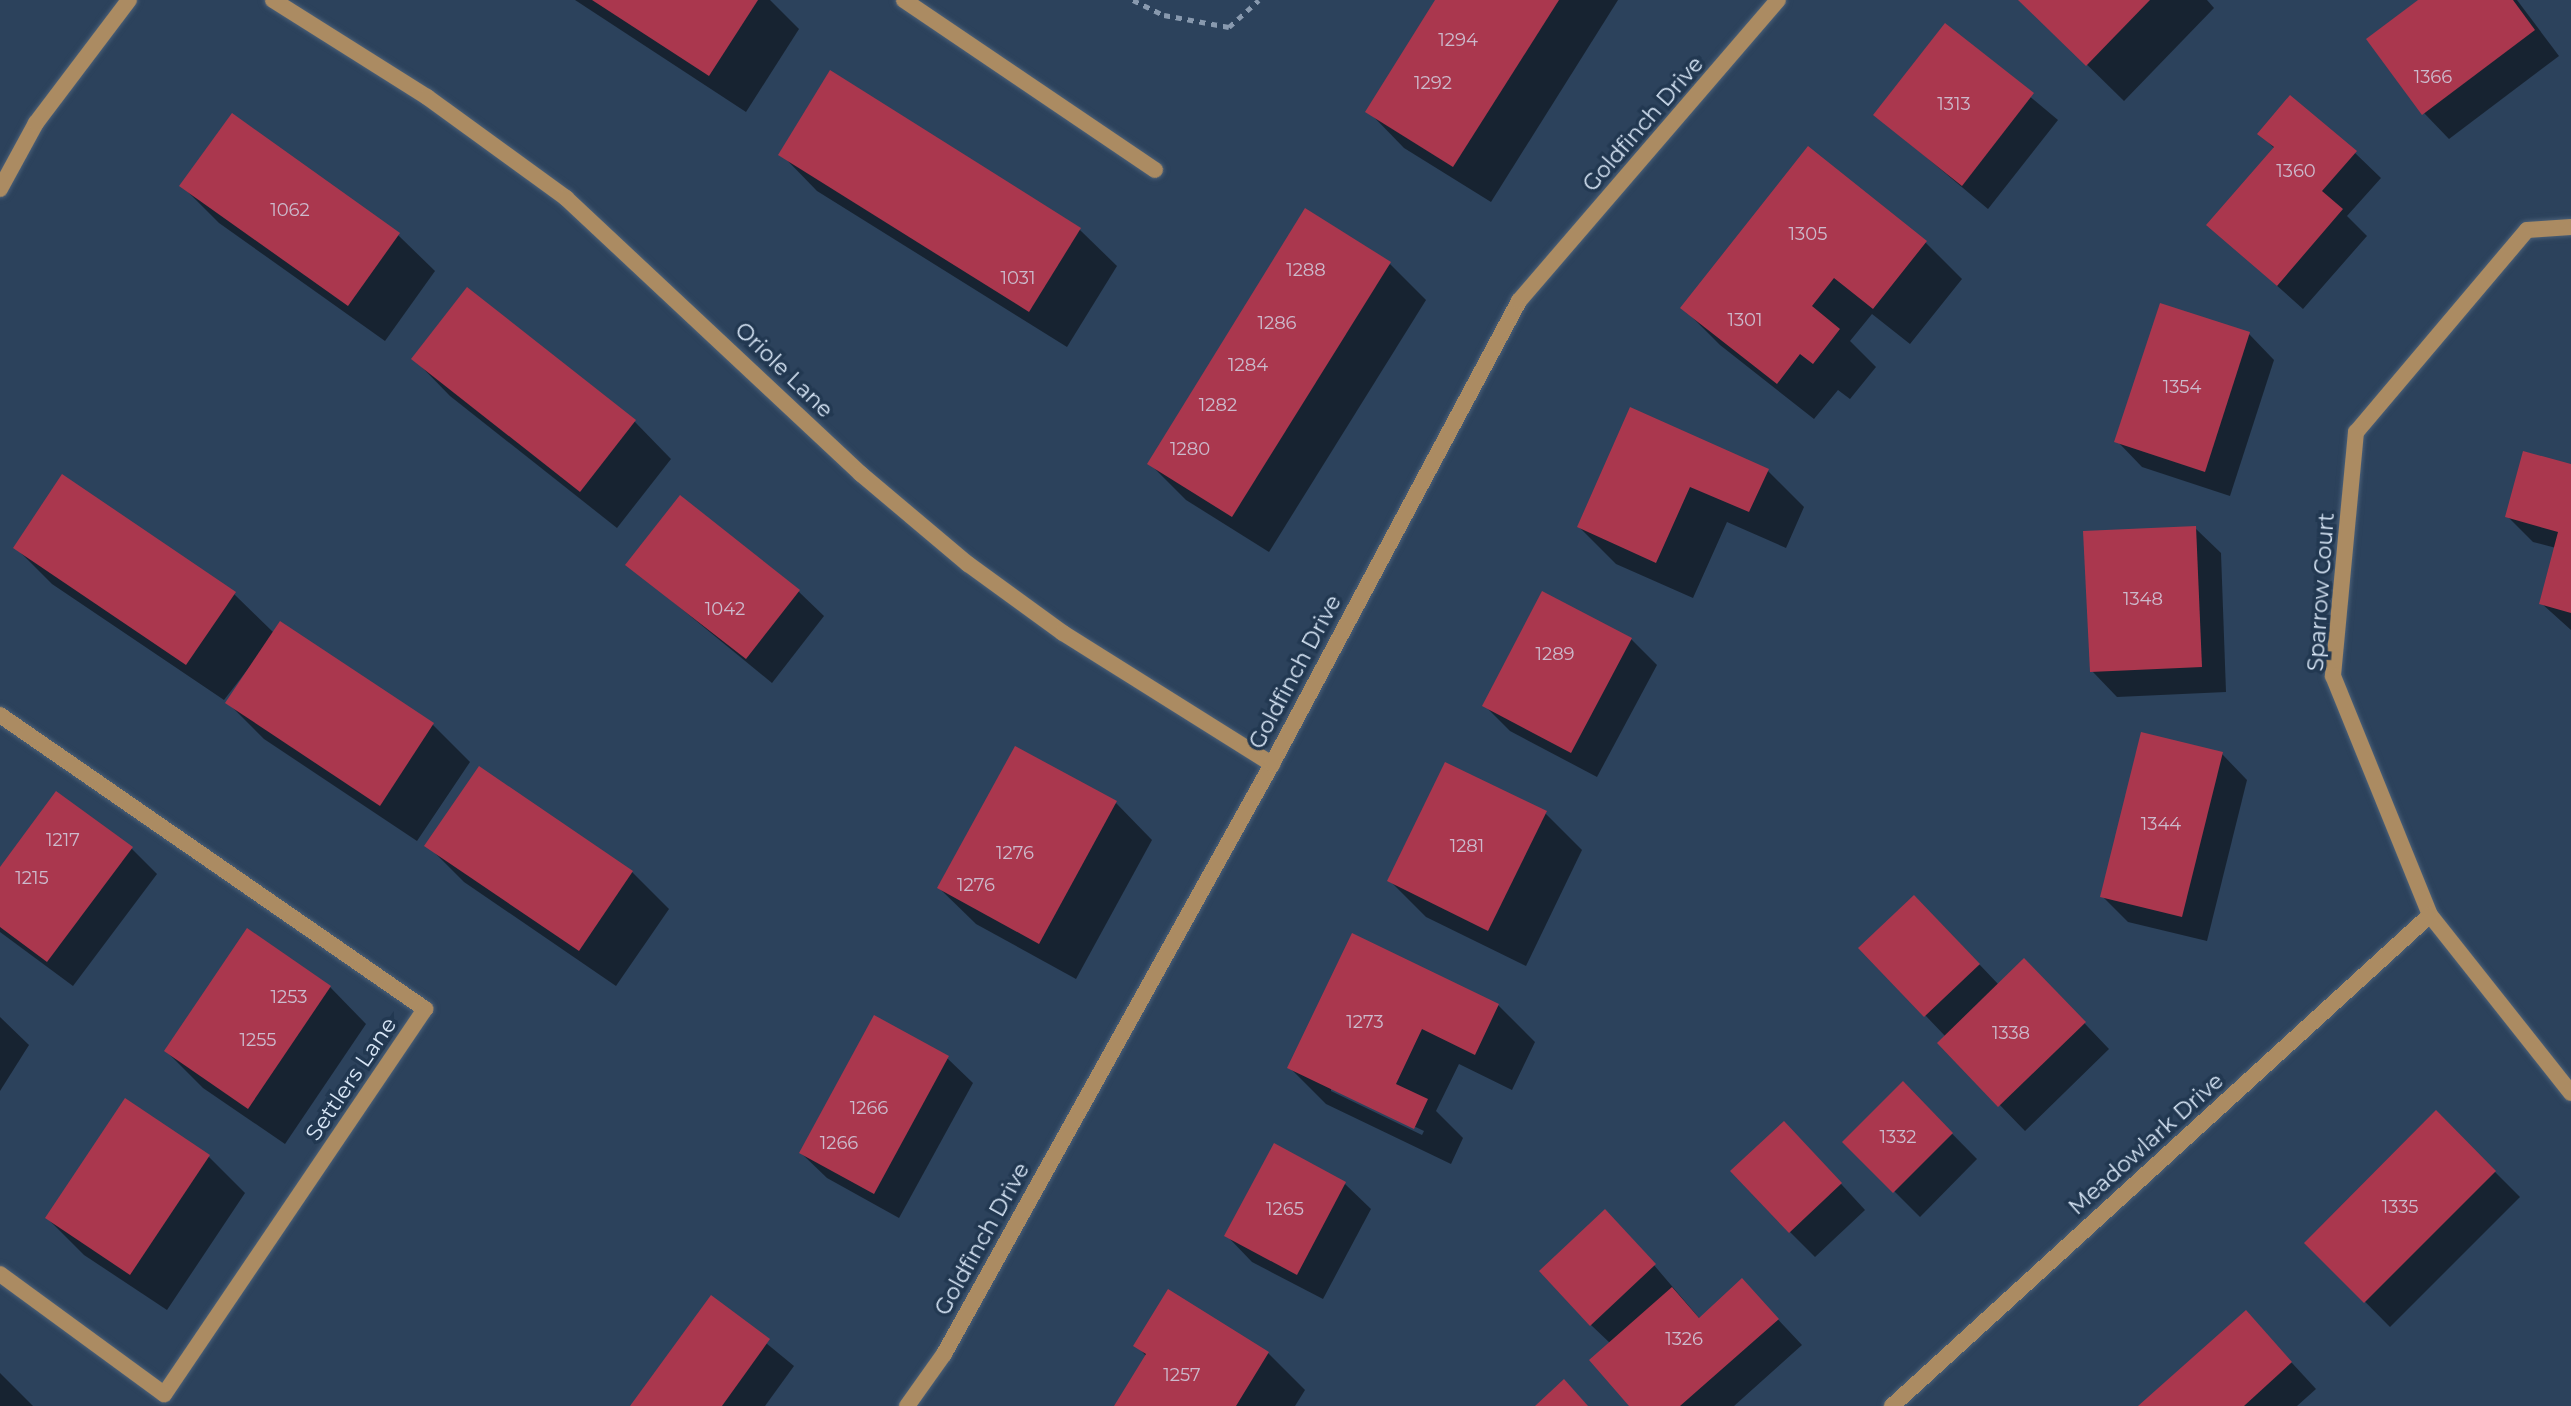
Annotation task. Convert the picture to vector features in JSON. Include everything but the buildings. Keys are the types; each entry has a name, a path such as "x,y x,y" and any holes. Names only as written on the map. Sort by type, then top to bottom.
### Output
{"street":[{"path":"0,189 36,123 129,0"},
{"name":"Oriole Lane","path":"273,0 427,97 566,198 861,474 968,564 1063,633 1272,764"},
{"path":"904,0 1155,170"},
{"name":"Goldfinch Drive","path":"907,1406 944,1354 1272,764 1519,301 1778,0"},
{"name":"Sparrow Court","path":"2571,227 2527,230 2356,432 2333,676 2430,915 2571,1093"},
{"name":"Settlers Lane","path":"0,715 425,1009 164,1394 0,1274"},
{"name":"Meadowlark Drive","path":"1892,1406 2430,915"}],"path":[{"path":"1133,0 1164,15 1229,27 1259,0"}]}
